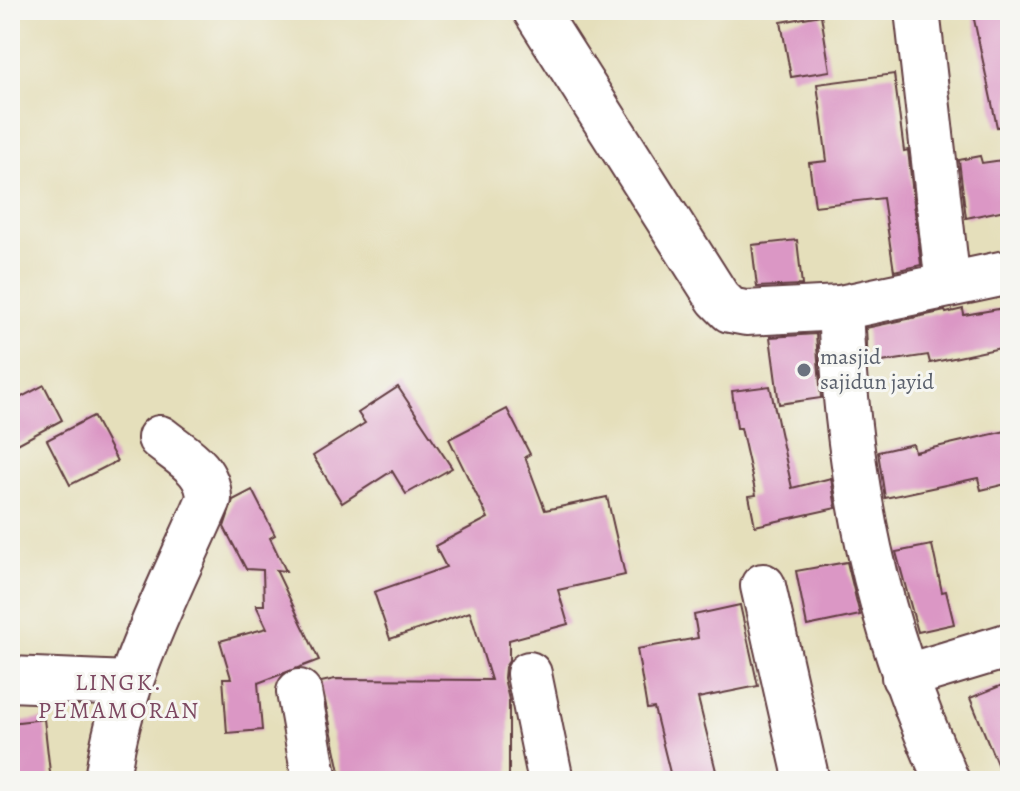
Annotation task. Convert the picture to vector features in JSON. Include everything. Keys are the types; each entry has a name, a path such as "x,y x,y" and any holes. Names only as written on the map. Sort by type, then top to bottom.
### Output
{"street":[{"path":"535,10 730,310 746,313 840,308 1010,272"},
{"path":"917,10 948,285"},
{"path":"840,308 846,407 861,520 877,589 904,677 947,781"},
{"path":"107,781 111,746 129,684 209,499 209,482 200,470 160,438"},
{"path":"763,586 807,781"},
{"path":"904,677 1010,645"},
{"path":"529,674 551,781"},
{"path":"10,679 129,684"},
{"path":"299,692 315,781"}],"building":[{"path":"972,10 1010,10 1010,125 997,127"},
{"path":"821,15 830,71 791,77 781,22"},
{"path":"894,74 904,151 908,150 921,265 894,271 883,198 815,206 809,163 827,161 817,84"},
{"path":"980,156 982,163 1010,159 1010,209 966,218 959,160"},
{"path":"797,240 802,285 757,287 752,245"},
{"path":"1010,307 1010,346 930,363 928,355 868,364 866,328 945,311 963,309 964,315"},
{"name":"masjid sajidun jayid","path":"816,334 821,398 779,404 770,337"},
{"path":"44,385 62,420 10,448 10,403"},
{"path":"770,386 792,488 831,478 836,508 755,526 749,496 756,495 741,428 737,428 732,391"},
{"path":"398,387 452,468 406,494 392,471 342,503 313,456 365,423 358,413"},
{"path":"507,409 530,454 525,457 545,510 607,497 625,575 558,590 568,624 509,640 509,661 504,678 509,700 509,781 342,781 321,682 335,679 491,680 470,612 390,639 374,592 446,567 435,546 488,518 449,439"},
{"path":"93,416 117,461 70,485 47,440"},
{"path":"1010,430 1010,483 981,490 978,478 885,498 878,452 913,444 915,452"},
{"path":"252,490 275,535 270,538 286,571 276,570 319,660 258,683 262,730 227,733 223,678 231,678 220,641 267,628 256,605 264,605 263,570 246,569 224,527 233,500"},
{"path":"932,545 942,592 946,591 954,624 918,632 896,552"},
{"path":"847,562 860,615 807,626 796,571"},
{"path":"740,605 758,686 698,698 717,775 691,781 672,781 654,708 647,709 637,649 698,638 694,615"},
{"path":"1010,682 1010,781 1004,781 970,698"},
{"path":"44,719 51,781 10,781 10,723"}],"place":[{"name":"masjid sajidun jayid","path":"804,370"}],"district":[{"name":"LINGK. PEMAMORAN","path":"119,696"}]}
